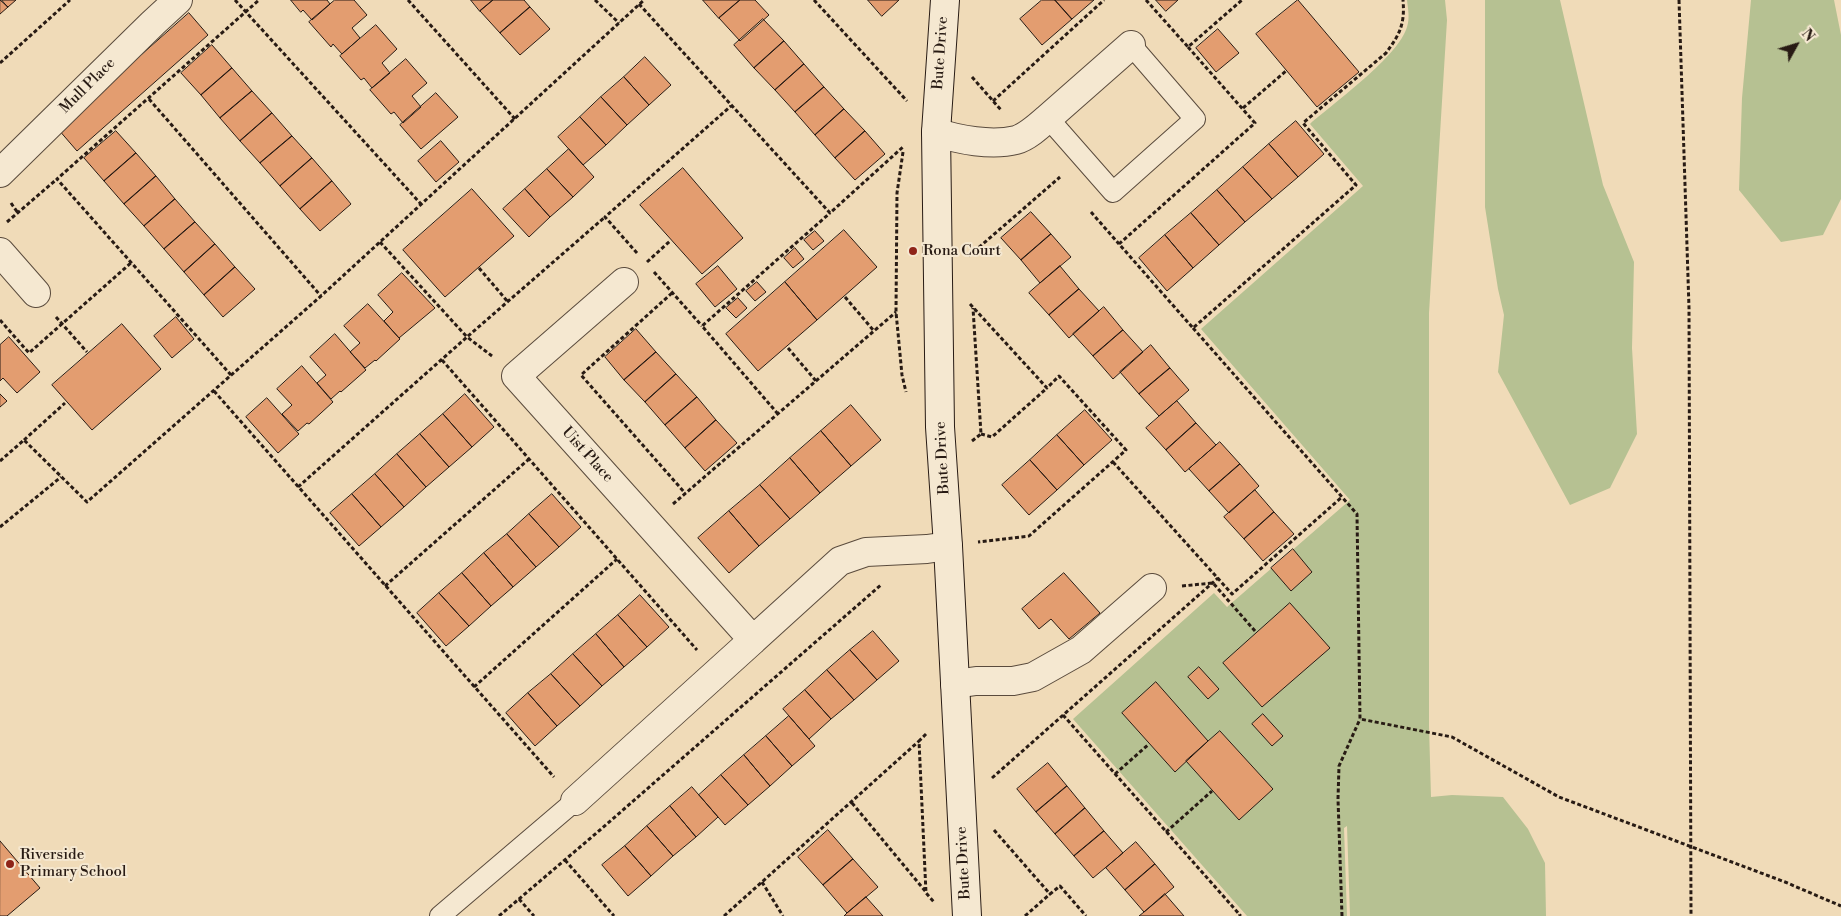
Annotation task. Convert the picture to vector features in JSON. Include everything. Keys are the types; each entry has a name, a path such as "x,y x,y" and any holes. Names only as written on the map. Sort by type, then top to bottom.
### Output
{"street":[{"name":"Mull Place","path":"4,186 153,23 178,0"},
{"name":"Bute Drive","path":"945,0 936,132 940,427 961,544 955,684 966,916"},
{"path":"936,132 956,140 986,142 1017,140 1048,118 1131,45"},
{"path":"0,252 36,293"},
{"path":"516,376 624,282"},
{"name":"Uist Place","path":"516,376 753,640"},
{"path":"575,801 840,561 866,552 927,549 961,544"},
{"path":"955,684 1013,681 1034,677 1082,650 1152,588"}],"lane":[{"path":"1048,118 1113,192 1195,118 1131,45"},
{"path":"440,916 575,801"}],"path":[{"path":"0,63 70,0"},
{"path":"235,0 421,204"},
{"path":"7,222 149,99 259,0"},
{"path":"408,0 515,119"},
{"path":"595,0 619,23"},
{"path":"24,440 86,502 321,296 644,0"},
{"path":"814,0 936,132"},
{"path":"993,101 1104,0"},
{"path":"1146,0 1256,123 1119,244 1357,514 1360,719 1339,766 1338,798 1342,916"},
{"path":"1188,47 1242,0"},
{"path":"1193,328 1356,185 1303,123 1386,53 1402,26 1403,0"},
{"path":"1679,0 1689,308 1689,846 1691,916"},
{"path":"639,4 830,213"},
{"path":"1243,108 1286,71"},
{"path":"969,74 1024,135"},
{"path":"149,99 321,296"},
{"path":"298,487 731,106"},
{"path":"905,138 897,193 896,312 902,375 908,401"},
{"path":"702,326 904,146"},
{"path":"968,257 1060,177"},
{"path":"58,179 231,375"},
{"path":"4,186 18,212"},
{"path":"605,216 646,263"},
{"path":"380,242 467,337 516,376"},
{"path":"0,320 29,353 132,262"},
{"path":"479,268 508,302"},
{"path":"653,270 778,414"},
{"path":"36,293 87,352"},
{"path":"672,293 581,375 685,493"},
{"path":"845,297 874,331"},
{"path":"967,301 1047,388"},
{"path":"974,308 981,434"},
{"path":"666,510 896,312"},
{"path":"788,348 816,381"},
{"path":"442,360 701,654"},
{"path":"961,544 1029,536 1126,450 1059,376 992,437 981,434"},
{"path":"214,391 575,801"},
{"path":"0,461 65,403"},
{"path":"968,444 981,434"},
{"path":"385,586 529,459"},
{"path":"1113,462 1232,594 1342,498"},
{"path":"0,527 61,477"},
{"path":"474,687 617,559"},
{"path":"986,783 1218,578"},
{"path":"499,916 887,579"},
{"path":"1152,588 1213,583"},
{"path":"1213,583 1255,631"},
{"path":"1063,715 1239,916"},
{"path":"1360,719 1452,737 1560,797 1784,882 1841,906"},
{"path":"724,916 852,803 931,728"},
{"path":"919,741 926,893"},
{"path":"1115,774 1149,744"},
{"path":"1166,832 1212,791"},
{"path":"852,803 936,904"},
{"path":"994,829 1050,894"},
{"path":"565,860 614,916"},
{"path":"762,882 783,916"},
{"path":"1025,916 1060,886 1086,916"},
{"path":"519,898 534,916"}],"green space":[{"path":"1407,0 1445,0 1447,20 1429,313 1429,726 1431,797 1452,795 1503,797 1528,829 1545,863 1546,916 1350,916 1347,826 1344,828 1347,916 1247,916 1073,719 1214,593 1227,607 1350,500 1201,329 1363,186 1310,124 1365,78 1392,52 1407,27 1409,17"},
{"path":"1485,0 1560,0 1603,185 1634,262 1632,348 1637,434 1610,488 1570,505 1498,372 1504,315 1485,207"},
{"path":"1751,0 1834,0 1841,35 1841,199 1823,235 1781,242 1739,190 1742,98"}],"building":[{"path":"0,0 8,7 0,14"},
{"path":"2,0 16,0 8,7"},
{"path":"291,0 327,0 330,4 312,20 303,10 301,12"},
{"path":"335,0 354,0 367,15 352,28 360,38 342,54 333,44 331,47 309,22"},
{"path":"471,0 493,0 480,11"},
{"path":"493,0 524,0 530,7 500,33 480,11"},
{"path":"703,0 740,0 719,18"},
{"path":"740,0 755,0 769,15 740,41 719,18"},
{"path":"868,0 899,0 882,16"},
{"path":"1042,0 1055,0 1072,19 1042,45 1020,19"},
{"path":"1055,0 1094,0 1072,19"},
{"path":"1156,0 1178,0 1166,11"},
{"path":"1298,0 1359,72 1317,107 1256,34"},
{"path":"530,7 550,29 520,55 500,33"},
{"path":"189,13 208,35 77,151 58,129"},
{"path":"763,19 784,41 754,68 734,45"},
{"path":"376,25 397,49 382,63 390,73 372,88 364,78 361,80 340,56"},
{"path":"1218,29 1239,53 1216,72 1196,48"},
{"path":"784,41 804,64 775,90 754,68"},
{"path":"212,45 232,68 201,95 181,73"},
{"path":"645,57 671,85 649,105 624,77"},
{"path":"406,59 427,83 412,96 421,107 403,123 394,112 391,114 370,90"},
{"path":"804,64 824,87 795,112 775,90"},
{"path":"232,68 252,91 220,118 201,95"},
{"path":"624,77 649,105 627,125 601,97"},
{"path":"824,87 844,109 815,135 795,112"},
{"path":"252,91 272,113 240,141 220,118"},
{"path":"436,93 458,117 421,149 400,125"},
{"path":"601,97 627,125 606,145 580,117"},
{"path":"844,109 865,131 835,158 815,135"},
{"path":"272,113 292,136 260,163 240,141"},
{"path":"580,117 606,145 583,165 558,137"},
{"path":"1296,121 1324,154 1298,177 1269,144"},
{"path":"116,131 136,153 104,181 84,158"},
{"path":"865,131 885,154 855,180 835,158"},
{"path":"292,136 312,158 280,186 260,163"},
{"path":"441,141 459,162 436,182 418,161"},
{"path":"1269,144 1298,177 1272,199 1243,167"},
{"path":"569,149 594,177 573,197 547,169"},
{"path":"136,153 156,176 124,204 104,181"},
{"path":"312,158 332,181 300,209 280,186"},
{"path":"1243,167 1272,199 1245,222 1217,190"},
{"path":"683,168 743,238 702,274 640,205"},
{"path":"547,169 573,197 550,217 525,189"},
{"path":"156,176 175,199 144,226 124,204"},
{"path":"332,181 351,204 320,231 300,209"},
{"path":"472,189 514,236 445,297 403,250"},
{"path":"525,189 550,217 529,237 503,209"},
{"path":"1217,190 1245,222 1219,245 1191,213"},
{"path":"175,199 195,222 164,249 144,226"},
{"path":"1031,212 1051,234 1021,260 1001,238"},
{"path":"1191,213 1219,245 1193,268 1165,235"},
{"path":"195,222 215,244 184,272 164,249"},
{"path":"844,230 877,267 817,320 785,282"},
{"path":"815,231 824,241 813,250 804,240"},
{"path":"1051,234 1071,257 1040,283 1021,260"},
{"path":"1165,235 1193,268 1167,291 1139,258"},
{"path":"215,244 235,267 204,295 184,272"},
{"path":"795,248 804,259 793,268 784,258"},
{"path":"718,266 737,289 715,307 696,284"},
{"path":"1060,266 1079,289 1049,315 1029,293"},
{"path":"235,267 255,289 223,317 204,295"},
{"path":"402,273 435,308 399,338 384,321 393,312 378,295"},
{"path":"757,282 766,292 755,301 746,291"},
{"path":"785,282 817,320 758,371 726,334"},
{"path":"1079,289 1099,311 1069,338 1049,315"},
{"path":"738,298 747,308 736,318 726,308"},
{"path":"368,304 400,339 376,361 365,368 350,352 360,343 344,326"},
{"path":"1104,307 1123,330 1093,356 1073,334"},
{"path":"176,317 194,339 172,358 154,336"},
{"path":"122,324 161,369 92,430 52,385"},
{"path":"636,329 656,352 624,380 605,357"},
{"path":"1123,330 1143,352 1113,379 1093,356"},
{"path":"335,334 366,370 331,399 317,383 326,375 310,357"},
{"path":"9,337 40,372 17,393 3,378 0,381 0,345"},
{"path":"1151,345 1170,368 1139,394 1120,372"},
{"path":"656,352 676,374 645,402 624,380"},
{"path":"302,366 333,402 309,424 307,423 298,431 282,414 292,405 277,389"},
{"path":"1170,368 1189,390 1159,416 1139,394"},
{"path":"676,374 697,397 665,425 645,402"},
{"path":"0,394 7,401 0,407"},
{"path":"465,394 494,427 472,447 443,414"},
{"path":"697,397 716,420 685,448 665,425"},
{"path":"267,398 299,434 278,453 246,417"},
{"path":"1177,401 1196,423 1166,450 1146,428"},
{"path":"851,405 881,440 851,466 821,431"},
{"path":"1085,410 1112,440 1084,465 1057,435"},
{"path":"443,414 472,447 449,467 420,434"},
{"path":"716,420 737,443 705,471 685,448"},
{"path":"1196,423 1216,445 1185,472 1166,450"},
{"path":"821,431 851,466 820,493 790,458"},
{"path":"420,434 449,467 426,487 397,454"},
{"path":"1057,435 1084,465 1057,490 1030,460"},
{"path":"1220,442 1240,464 1209,491 1189,469"},
{"path":"397,454 426,487 404,507 375,474"},
{"path":"790,458 820,493 790,519 760,485"},
{"path":"1030,460 1057,490 1029,515 1002,485"},
{"path":"1240,464 1259,486 1229,513 1209,491"},
{"path":"375,474 404,507 381,527 352,494"},
{"path":"760,485 790,519 759,546 729,511"},
{"path":"1255,490 1274,512 1244,539 1224,517"},
{"path":"352,494 381,527 359,546 330,513"},
{"path":"552,494 581,527 559,547 529,514"},
{"path":"729,511 759,546 729,573 698,538"},
{"path":"1274,512 1294,534 1263,561 1244,539"},
{"path":"529,514 559,547 536,567 507,534"},
{"path":"507,534 536,567 513,587 484,553"},
{"path":"1293,549 1312,572 1291,591 1271,568"},
{"path":"484,553 513,587 491,606 462,573"},
{"path":"462,573 491,606 469,626 439,593"},
{"path":"1064,573 1100,613 1069,639 1051,619 1039,629 1022,609"},
{"path":"439,593 469,626 446,646 417,613"},
{"path":"640,595 669,627 647,647 618,615"},
{"path":"1290,603 1330,648 1262,707 1223,663"},
{"path":"618,615 647,647 624,667 596,634"},
{"path":"873,631 899,661 877,680 850,650"},
{"path":"596,634 624,667 602,686 573,654"},
{"path":"850,650 877,680 854,700 827,670"},
{"path":"573,654 602,686 580,706 551,674"},
{"path":"1199,667 1219,689 1208,699 1188,677"},
{"path":"827,670 854,700 831,719 805,690"},
{"path":"551,674 580,706 557,726 528,693"},
{"path":"1156,682 1208,741 1175,772 1122,713"},
{"path":"805,690 831,719 809,739 783,709"},
{"path":"528,693 557,726 535,746 506,713"},
{"path":"1263,714 1283,736 1272,746 1252,724"},
{"path":"789,716 815,746 792,766 766,736"},
{"path":"1220,731 1273,789 1239,820 1186,761"},
{"path":"766,736 792,766 770,786 744,755"},
{"path":"744,755 770,786 748,805 721,775"},
{"path":"1048,763 1067,786 1036,812 1017,789"},
{"path":"721,775 748,805 725,825 699,795"},
{"path":"1067,786 1085,808 1055,834 1036,812"},
{"path":"692,787 718,817 696,837 670,806"},
{"path":"670,806 696,837 673,856 647,826"},
{"path":"1085,808 1104,831 1074,856 1055,834"},
{"path":"647,826 673,856 651,876 625,846"},
{"path":"828,830 853,859 823,885 798,857"},
{"path":"1104,831 1123,853 1093,878 1074,856"},
{"name":"Riverside Primary School","path":"0,841 40,888 7,916 0,916"},
{"path":"1136,842 1155,864 1125,890 1106,868"},
{"path":"625,846 651,876 628,896 602,865"},
{"path":"853,859 878,887 847,913 823,885"},
{"path":"1155,864 1174,887 1144,912 1125,890"},
{"path":"1165,894 1184,916 1139,916 1144,912"},
{"path":"866,897 883,916 844,916 847,913"}],"place":[{"name":"Rona Court","path":"913,251"},
{"name":"Riverside Primary School","path":"10,864"}]}
